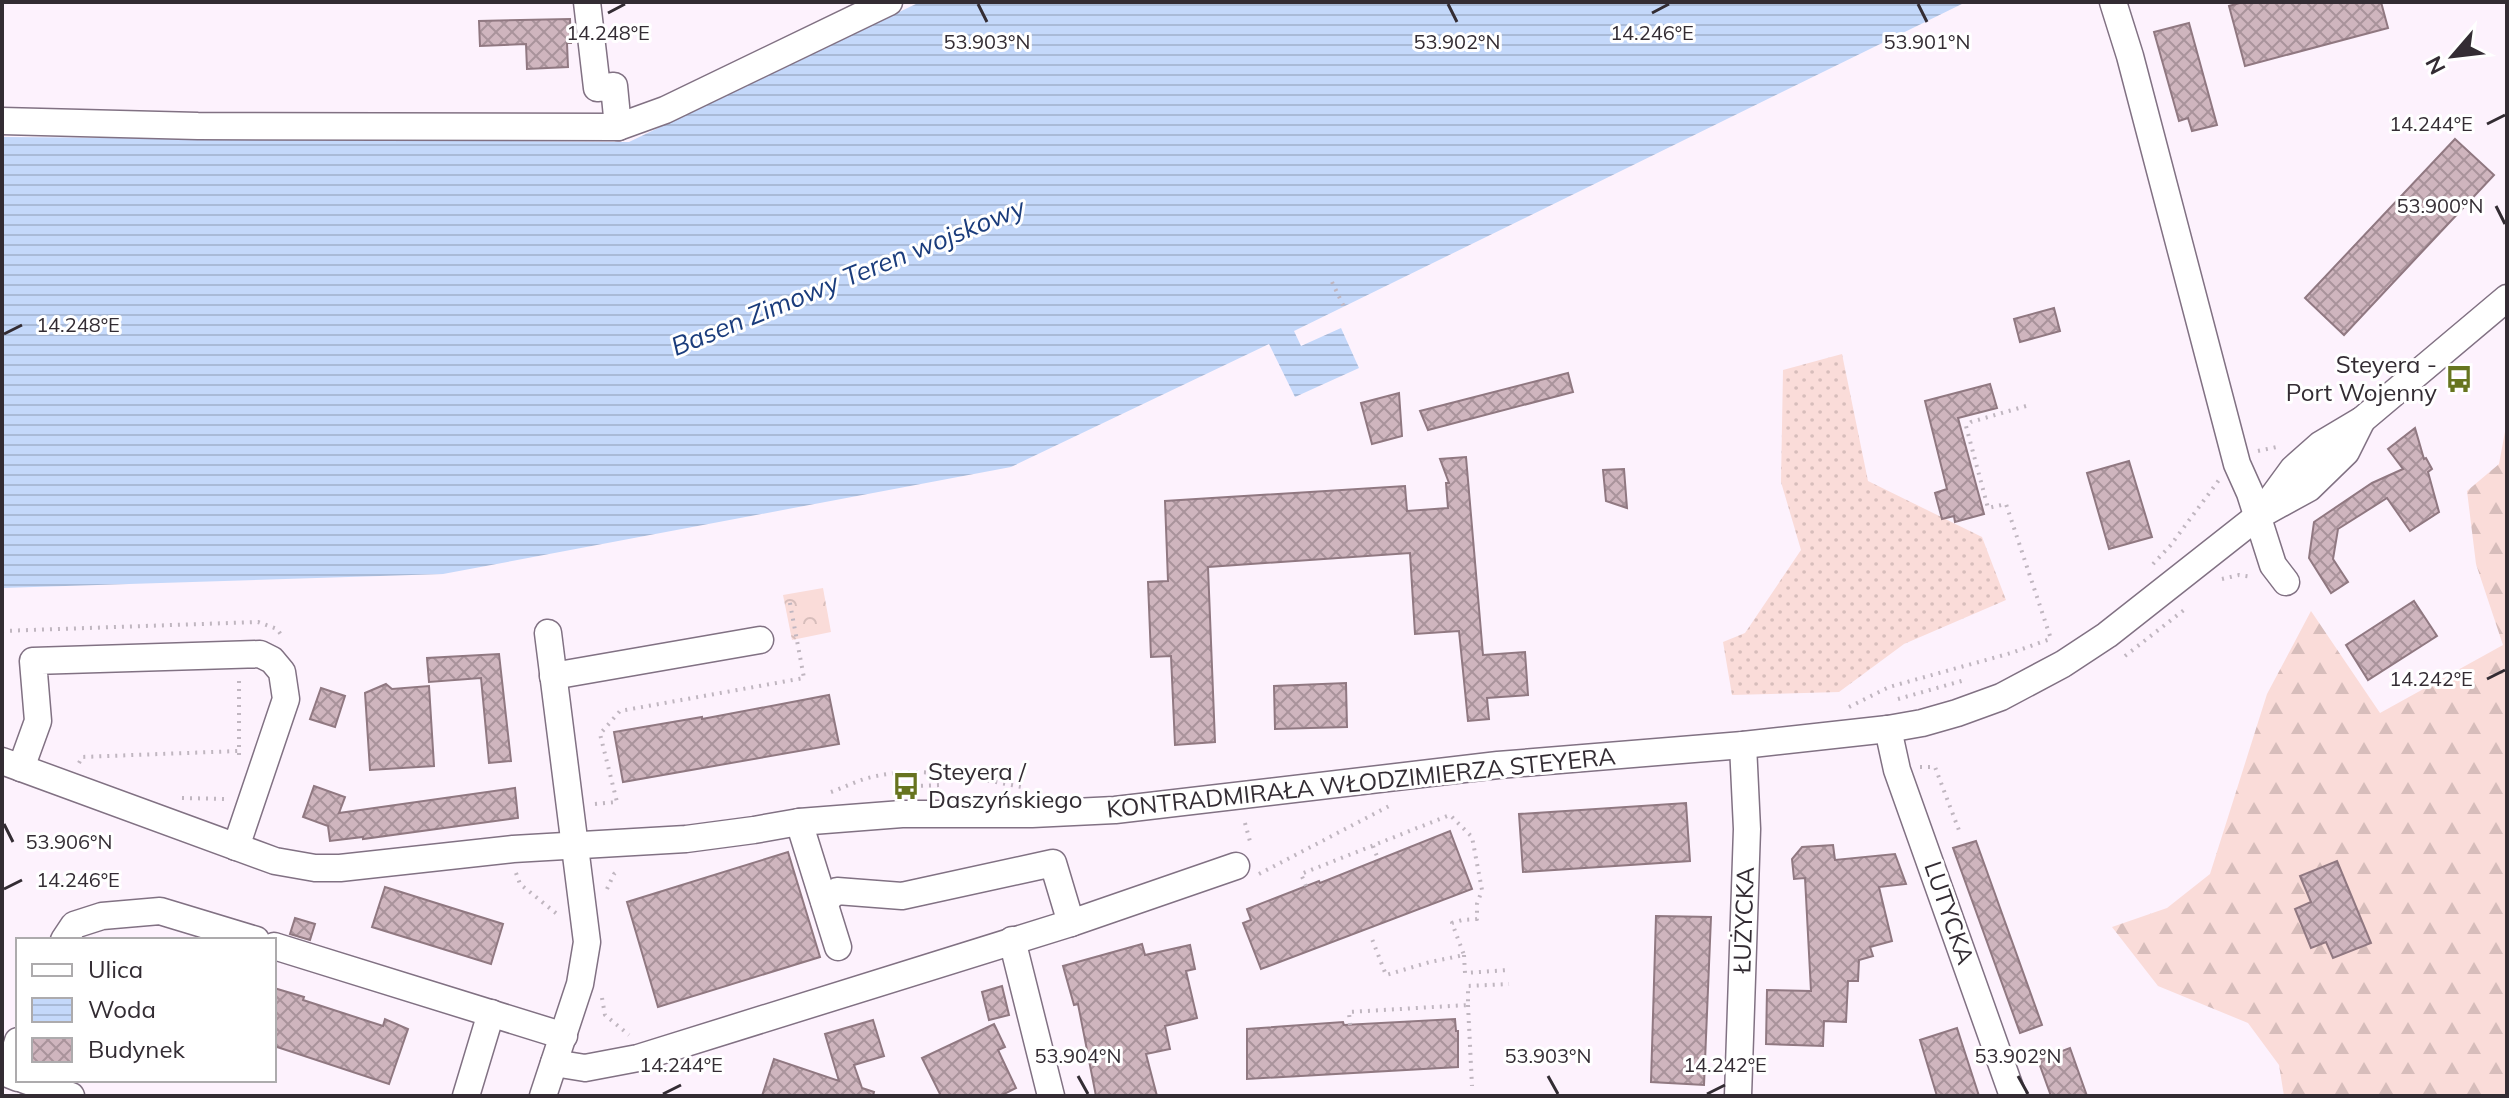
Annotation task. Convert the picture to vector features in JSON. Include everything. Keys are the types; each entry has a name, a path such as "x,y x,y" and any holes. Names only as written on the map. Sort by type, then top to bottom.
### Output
{"street":[{"path":"587,2 597,88 614,86 618,127"},
{"path":"2,121 198,126 618,127 665,110 889,2"},
{"path":"2113,2 2130,56 2230,438 2273,565 2286,582"},
{"name":"KONTRADMIRAŁA WŁODZIMIERZA STEYERA","path":"11,764 275,861 327,868 365,867 513,849 686,839 799,822 936,813 1032,814 1115,810 1498,765 1743,745 1888,729 1970,709 2001,697 2107,635 2258,516 2293,469 2320,445 2362,420 2507,298"},
{"path":"543,1096 580,984 587,942 548,633"},
{"path":"553,676 760,640"},
{"path":"11,764 38,721 33,661 260,654 272,660 282,672 286,699 236,847"},
{"name":"LUTYCKA","path":"1888,729 1897,770 2013,1096"},
{"name":"ŁUŻYCKA","path":"1738,1096 1747,829 1743,745"},
{"path":"799,822 838,947"},
{"path":"824,901 837,891 902,896 1053,863 1071,923"},
{"path":"554,1063 585,1068 638,1058 1071,923 1236,866"},
{"path":"65,938 74,925 102,916 160,911 249,938"},
{"path":"1012,940 1051,1096"},
{"path":"276,947 564,1036"},
{"path":"466,1096 491,1013"},
{"path":"16,1048 8,1074 16,1077"},
{"path":"31,1082 71,1096"}],"path":[{"path":"1332,282 1344,307"},
{"path":"2026,406 1966,426 1988,508 2006,504 2051,639"},
{"path":"2150,566 2170,546 2226,472"},
{"path":"569,807 617,802 600,734 620,711 804,678 789,598"},
{"path":"238,622 239,765"},
{"path":"1840,710 1889,687 2011,653 2065,632"},
{"path":"1925,676 1929,690"},
{"path":"1888,702 1965,680"},
{"path":"78,765 82,757 239,751"},
{"path":"1907,767 1935,767 1960,833"},
{"path":"914,773 914,786"},
{"path":"819,797 872,777 914,773 948,773 1031,788"},
{"path":"1306,886 1301,874 1450,815 1472,837 1482,890 1477,904 1477,919 1452,923 1464,955 1465,973 1508,970"},
{"path":"1373,846 1378,859"},
{"path":"514,865 520,884 559,917"},
{"path":"1372,939 1386,975 1464,955"},
{"path":"1472,1086 1468,986 1509,984"},
{"path":"1350,1025 1349,1012 1468,1005"}],"green space":[{"path":"1842,354 1868,481 1982,537 2006,600 1904,644 1839,692 1732,695 1723,642 1745,633 1801,550 1781,482 1783,370"},
{"path":"2507,421 2507,1096 2284,1096 2279,1065 2248,1023 2158,986 2112,927 2167,908 2210,874 2267,694 2311,611 2380,713 2503,645 2476,564 2467,491 2499,464"},
{"path":"823,588 831,632 792,640 783,595"}],"water":[{"name":"Basen Zimowy Teren wojskowy","path":"920,2 1966,2 1294,331 1301,346 1341,328 1359,368 1295,397 1269,344 1011,467 443,574 2,588 2,137 629,142"}],"building":[{"path":"2243,2 2381,2 2388,28 2245,66 2229,6"},
{"path":"570,19 568,67 527,69 526,44 480,46 479,21"},
{"path":"2189,23 2217,125 2192,131 2188,118 2179,121 2154,32"},
{"path":"2455,139 2494,175 2344,335 2305,298"},
{"path":"2054,308 2060,331 2020,342 2014,319"},
{"path":"1568,373 1573,392 1428,430 1420,411"},
{"path":"1990,384 1997,408 1958,418 1984,514 1955,522 1954,516 1942,519 1935,493 1947,489 1925,401"},
{"path":"1399,393 1402,436 1372,444 1361,403"},
{"path":"2415,428 2424,459 2432,469 2428,472 2439,512 2410,531 2387,498 2338,529 2333,559 2348,582 2331,593 2309,558 2314,522 2372,483 2403,469 2388,449"},
{"path":"1466,457 1483,655 1525,652 1528,695 1487,698 1489,719 1468,721 1459,631 1415,634 1410,553 1208,567 1215,742 1175,745 1171,656 1151,657 1148,582 1168,581 1165,501 1405,486 1407,511 1448,508 1446,483 1449,483 1440,459"},
{"path":"2129,461 2152,537 2109,549 2087,473"},
{"path":"1624,469 1627,508 1606,501 1603,470"},
{"path":"2414,601 2437,636 2368,680 2346,645"},
{"path":"499,654 511,761 489,763 481,678 429,682 427,658"},
{"path":"1346,683 1347,727 1275,729 1274,686"},
{"path":"386,684 392,689 429,686 434,766 370,770 365,693"},
{"path":"321,688 345,696 335,727 310,719"},
{"path":"829,695 839,744 623,782 614,732"},
{"path":"314,786 345,797 339,813 515,788 518,818 330,841 328,826 303,817"},
{"path":"1686,803 1690,861 1523,872 1519,814"},
{"path":"1450,831 1472,889 1261,969 1243,923 1251,920 1247,909"},
{"path":"1976,841 2042,1025 2020,1033 1953,848"},
{"path":"1833,845 1835,860 1895,854 1906,884 1879,887 1892,941 1870,947 1873,956 1859,960 1858,981 1848,981 1846,1022 1824,1021 1823,1046 1766,1044 1767,990 1811,991 1805,878 1794,879 1792,859 1802,847"},
{"path":"788,852 820,957 658,1007 627,902"},
{"path":"2337,861 2371,943 2333,958 2326,942 2311,948 2295,909 2311,902 2300,876"},
{"path":"385,887 503,924 491,964 372,927"},
{"path":"1656,916 1711,917 1704,1085 1651,1082"},
{"path":"295,918 315,924 310,940 290,934"},
{"path":"1142,944 1145,955 1190,945 1195,969 1186,971 1197,1018 1165,1026 1170,1049 1146,1054 1157,1096 1096,1096 1078,1004 1074,1005 1063,966"},
{"path":"1002,986 1009,1015 989,1020 982,992"},
{"path":"276,989 383,1026 385,1019 408,1029 389,1084 276,1047"},
{"path":"1455,1019 1458,1067 1247,1079 1247,1029"},
{"path":"873,1020 884,1056 854,1065 862,1088 874,1092 873,1096 762,1096 774,1059 839,1081 825,1034"},
{"path":"994,1024 1005,1047 998,1050 1016,1088 1000,1096 941,1096 922,1058"},
{"path":"1957,1028 1979,1096 1937,1096 1920,1040"},
{"path":"2070,1048 2087,1096 2051,1096 2038,1060"}],"place":[{"name":"Steyera - Port Wojenny","path":"2459,379"},
{"name":"Steyera / Daszyńskiego","path":"906,786"}]}
